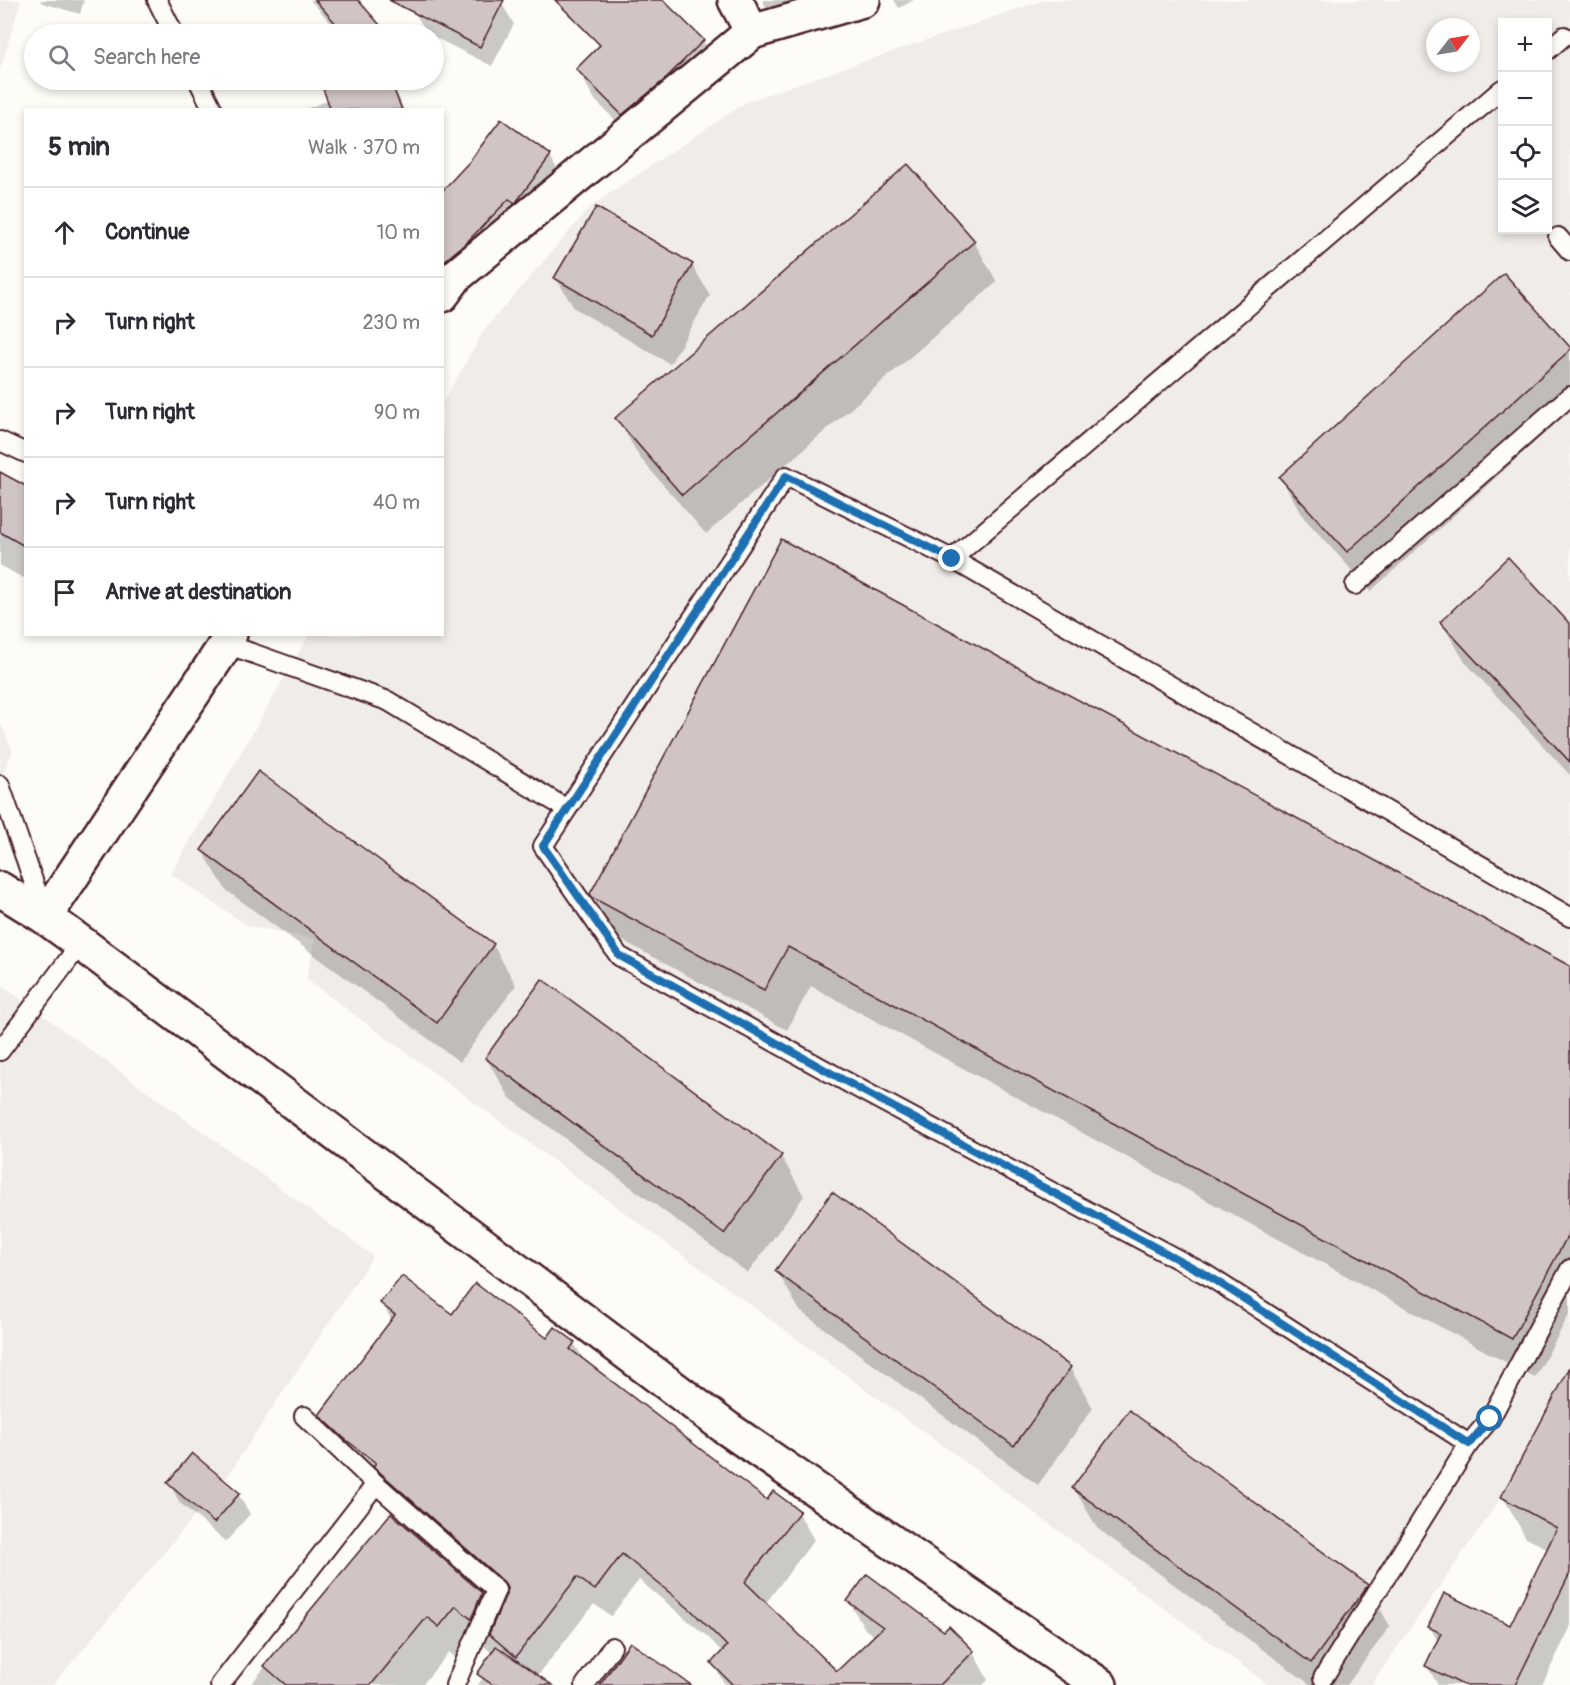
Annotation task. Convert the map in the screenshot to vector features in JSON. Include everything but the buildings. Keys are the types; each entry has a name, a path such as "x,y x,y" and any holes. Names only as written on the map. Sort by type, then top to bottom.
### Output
{"street":[{"path":"735,0 752,32"},
{"path":"444,292 456,276 752,32 863,0"},
{"path":"45,916 228,639"},
{"path":"0,889 45,916 728,1428 1100,1685"}],"lane":[{"path":"157,0 169,24"},
{"path":"1552,46 1564,36"},
{"path":"203,90 212,108"},
{"path":"952,559 1498,93"},
{"path":"1355,585 1570,396"},
{"path":"0,441 24,452"},
{"path":"1469,1444 1207,1275 865,1092 620,956 543,846 786,476 952,559 1570,916"},
{"path":"228,639 388,701 567,809"},
{"path":"0,785 45,916"},
{"path":"0,1051 8,1026 81,943"},
{"path":"1323,1678 1469,1444 1490,1419 1570,1269"},
{"path":"304,1416 376,1484 496,1590 455,1685"},
{"path":"220,1685 376,1484"},
{"path":"585,1685 612,1647"}],"shaded area":[{"path":"0,0 21,0 0,70"},
{"path":"1044,0 1570,0 1570,1535 1501,1498 1371,1685 1269,1685 306,979 315,939 248,926 171,874 308,636 444,636 444,400 485,329 591,206 748,101"},
{"path":"0,723 13,751 0,781"},
{"path":"0,984 373,1256 224,1481 53,1685 0,1685"}],"route":[{"path":"952,559 786,476 543,846 620,956 865,1092 1207,1275 1469,1444 1490,1419"}]}
